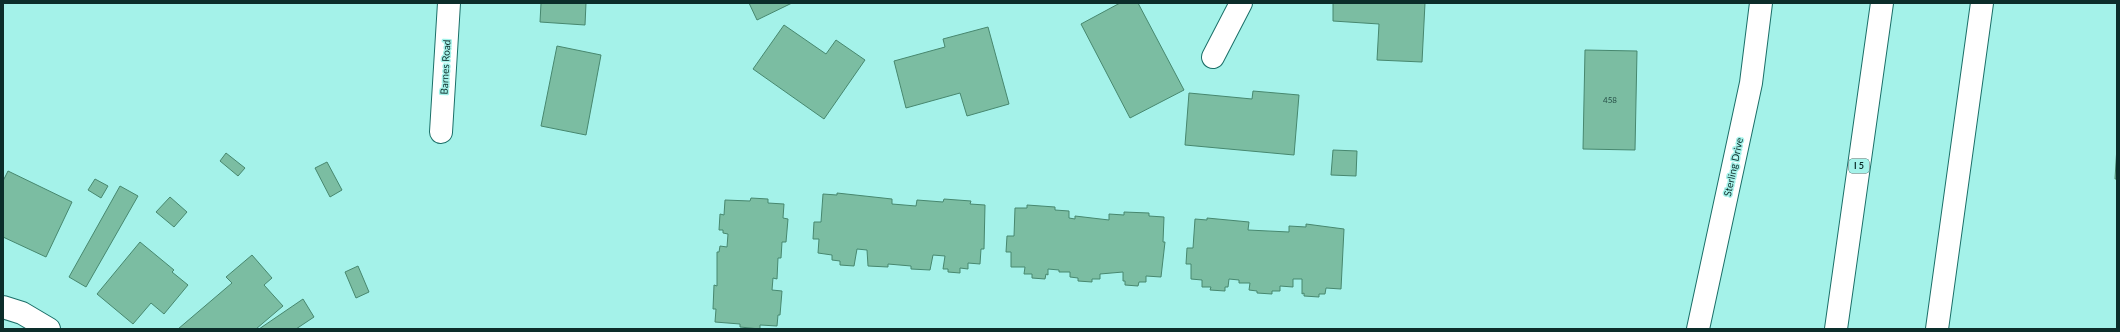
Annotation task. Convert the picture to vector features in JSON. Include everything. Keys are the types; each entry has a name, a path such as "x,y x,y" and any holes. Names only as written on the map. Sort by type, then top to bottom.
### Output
{"main road":[{"name":"Barnes Road","path":"441,132 449,3"},
{"path":"1213,57 1241,3"},
{"name":"Sterling Drive","path":"1698,329 1751,83 1761,3"},
{"name":"I 5","path":"1836,329 1882,3"},
{"path":"1937,329 1982,3"},
{"path":"1945,329 1953,212"},
{"path":"3,307 22,313 49,329"}],"building":[{"path":"541,3 586,3 585,25 540,22"},
{"path":"749,3 792,3 757,20"},
{"path":"1120,3 1138,3 1184,90 1130,118 1081,24"},
{"path":"1333,3 1425,3 1422,62 1377,60 1379,24 1333,21"},
{"path":"784,25 826,54 836,40 865,60 824,119 753,69"},
{"path":"988,27 1009,104 967,116 960,93 906,108 894,61 945,47 943,39"},
{"path":"557,46 601,55 586,135 541,126"},
{"path":"1585,50 1637,51 1635,150 1583,149"},
{"path":"1253,91 1299,95 1294,155 1185,145 1189,93 1252,99"},
{"path":"2117,146 2117,179 2115,179"},
{"path":"1333,150 1357,151 1356,176 1331,175"},
{"path":"226,153 245,168 238,176 220,161"},
{"path":"327,162 342,190 330,197 315,168"},
{"path":"8,171 72,202 46,257 3,237 3,181"},
{"path":"95,179 108,186 101,198 88,190"},
{"path":"120,186 138,196 86,287 69,277"},
{"path":"837,193 892,199 892,204 916,206 917,200 943,202 944,199 971,201 970,204 985,205 984,249 981,249 980,264 968,263 968,269 960,268 960,273 948,272 948,269 943,269 945,256 933,255 930,270 911,269 911,266 888,264 888,267 868,266 867,250 857,249 854,266 840,265 840,261 832,260 832,255 818,253 819,239 813,239 814,222 821,222 823,194 837,195"},
{"path":"170,197 187,212 174,227 156,212"},
{"path":"751,198 768,199 768,203 784,204 783,218 788,219 786,242 782,242 781,258 778,258 777,279 773,278 772,290 782,291 780,315 778,315 777,326 760,325 760,329 740,327 740,324 715,322 716,309 713,309 714,285 717,286 717,252 719,252 720,246 727,247 728,234 723,233 723,230 719,230 720,214 724,215 725,200 750,201"},
{"path":"1027,205 1055,207 1055,210 1069,211 1069,218 1075,219 1075,216 1109,220 1109,214 1124,215 1124,212 1149,213 1149,216 1164,217 1163,242 1165,242 1161,277 1146,276 1146,282 1139,282 1138,286 1125,285 1125,281 1123,281 1123,272 1100,274 1100,279 1092,279 1092,282 1078,281 1078,278 1070,277 1070,272 1059,272 1059,270 1048,269 1048,275 1046,274 1045,279 1032,278 1032,274 1024,274 1025,267 1011,267 1011,252 1006,252 1007,236 1014,236 1015,208 1027,208"},
{"path":"1207,218 1249,222 1248,230 1289,232 1289,226 1306,227 1306,224 1344,229 1341,289 1326,288 1325,294 1319,294 1319,297 1304,296 1304,293 1302,294 1302,279 1293,279 1293,287 1280,286 1280,291 1272,291 1272,294 1257,293 1257,291 1249,290 1250,283 1239,283 1239,280 1229,279 1228,287 1225,287 1225,291 1210,290 1211,287 1202,287 1202,280 1191,279 1191,264 1186,264 1187,248 1193,248 1195,219 1207,220"},
{"path":"140,242 174,270 172,272 188,285 164,314 151,303 133,324 97,294"},
{"path":"252,255 272,278 264,285 283,306 256,329 178,329 232,283 226,277"},
{"path":"358,266 369,292 356,298 345,272"},
{"path":"303,299 314,317 296,329 259,329"}]}
